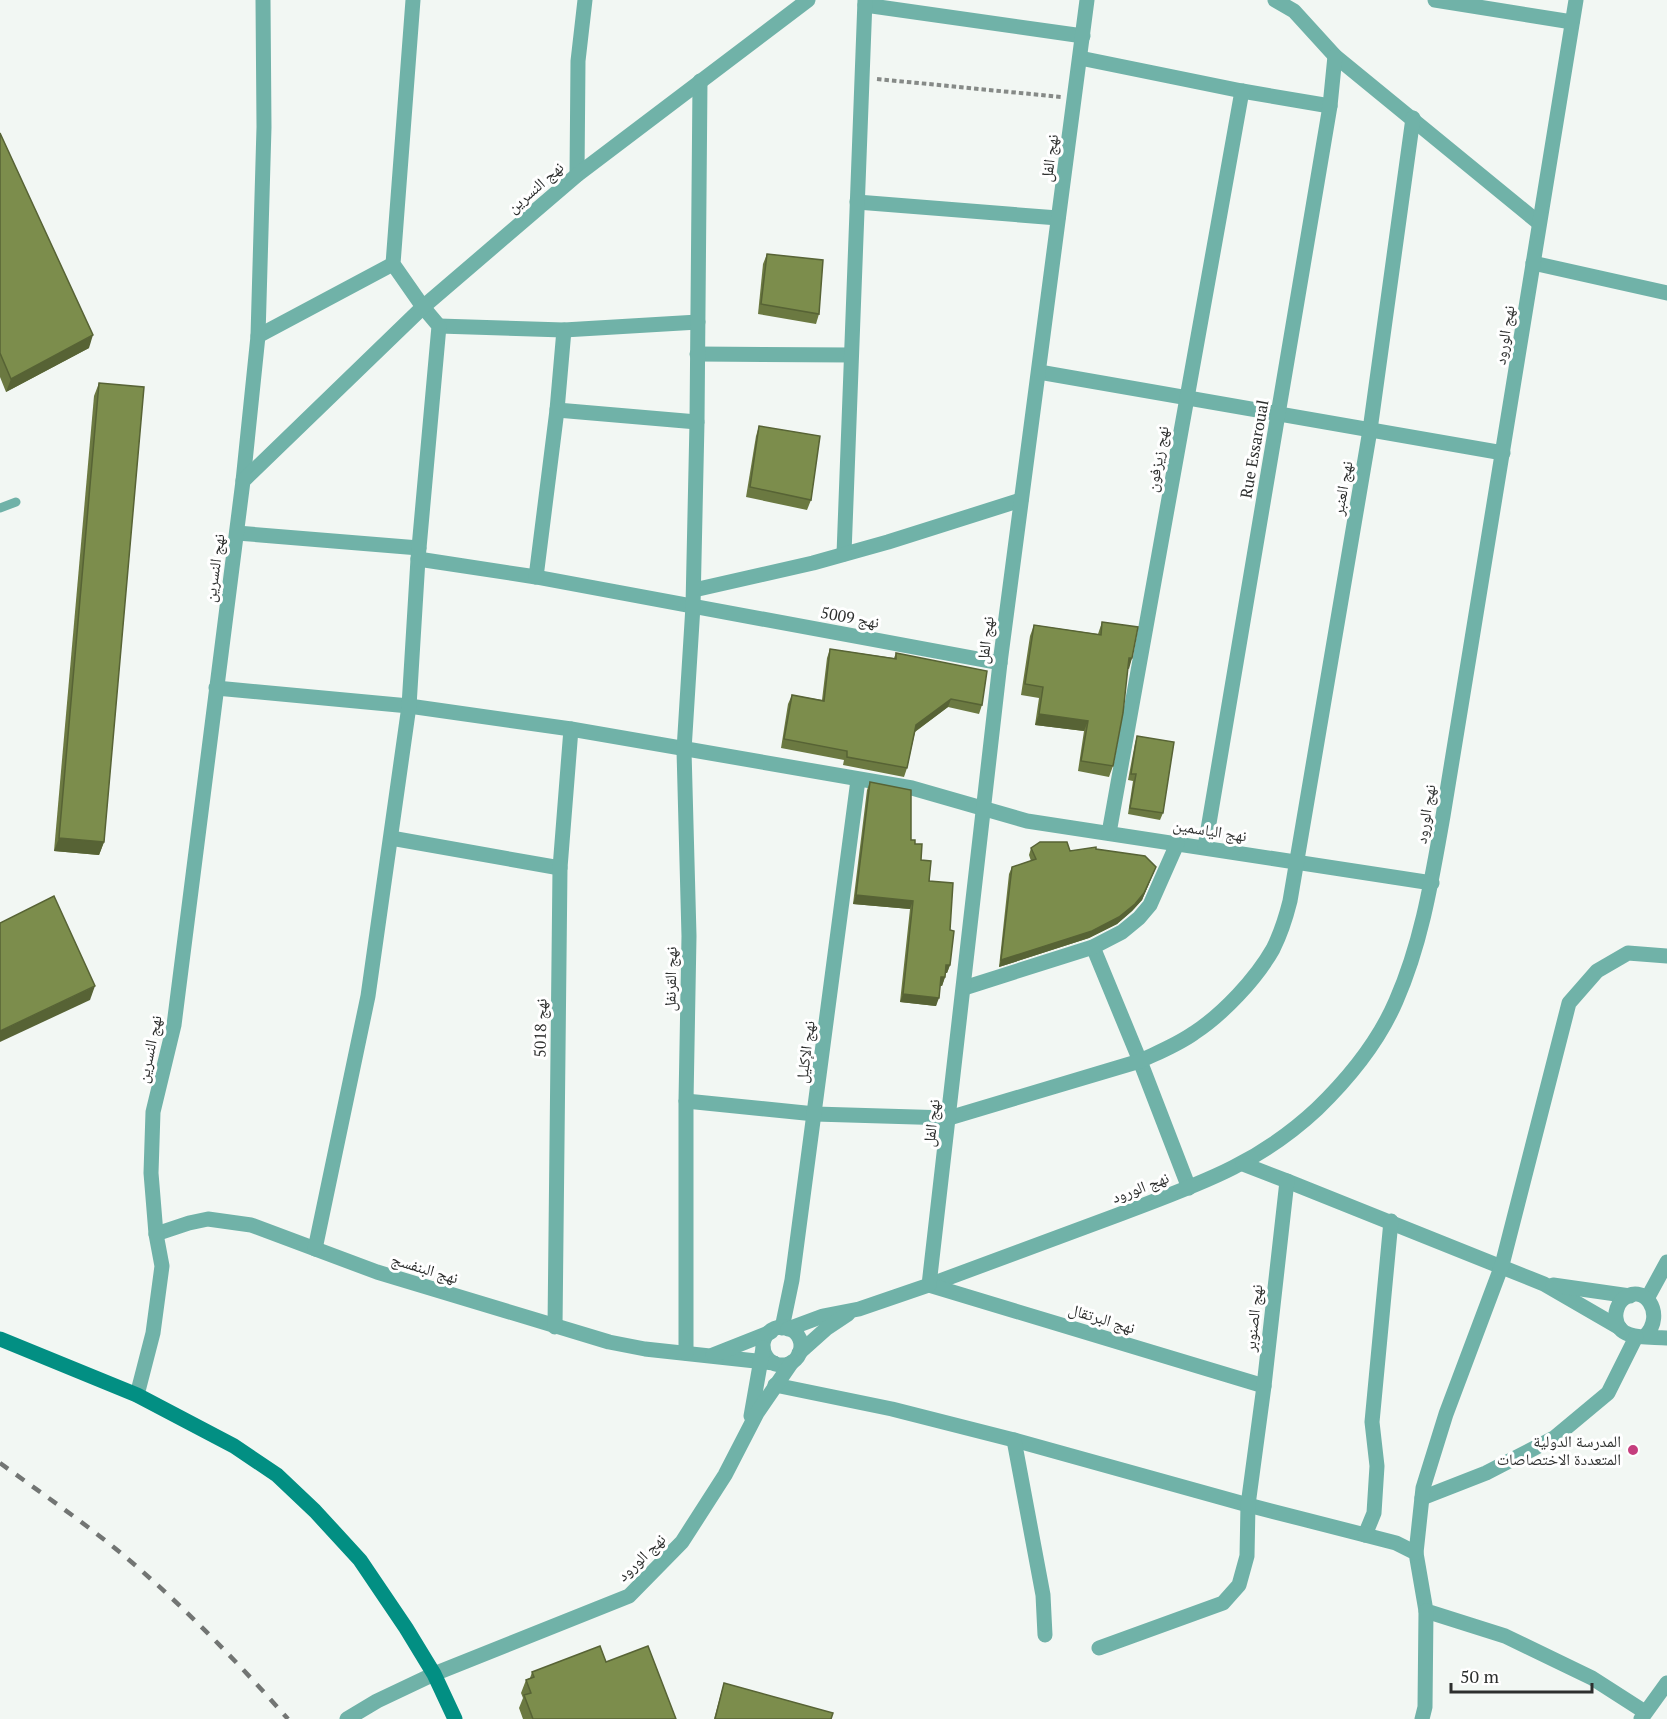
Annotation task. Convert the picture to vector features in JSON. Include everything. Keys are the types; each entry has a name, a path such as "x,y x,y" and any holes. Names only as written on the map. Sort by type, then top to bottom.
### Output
{"main road":[{"path":"0,1338 137,1395 234,1446 285,1482 360,1560 434,1674 455,1719"}],"street":[{"path":"243,481 258,336 264,127 263,0"},
{"path":"315,1249 368,996 409,706 419,553 439,326 393,264 413,0"},
{"path":"577,175 578,61 585,0"},
{"name":"نهج النسرين","path":"137,1395 153,1333 162,1266 156,1234 151,1173 153,1112 174,1025 243,481 423,307 577,175 808,0"},
{"name":"نهج الفل","path":"929,1285 1000,663 1086,0"},
{"path":"1278,0 1294,11 1335,56 1539,223"},
{"path":"1437,0 1572,22"},
{"name":"نهج الورود","path":"859,1308 929,1285 1190,1188 1243,1164 1292,1131 1345,1081 1382,1029 1397,999 1411,962 1432,883 1576,0"},
{"path":"844,554 865,3 1083,36"},
{"name":"Rue Essaroual","path":"1205,848 1330,106 1335,56"},
{"path":"1080,58 1242,91 1330,106"},
{"name":"نهج القرنفل","path":"686,1353 686,1101 689,936 684,750 694,590 700,81"},
{"name":"نهج زيزفون","path":"1108,833 1242,91"},
{"name":"نهج العنبر","path":"686,1101 815,1114 949,1118 1140,1060 1170,1047 1195,1033 1217,1015 1256,972 1272,950 1283,927 1290,901 1370,430 1413,118"},
{"path":"857,202 1058,218"},
{"path":"1533,263 1667,293"},
{"path":"258,336 393,264"},
{"path":"439,326 564,330 698,322"},
{"path":"536,577 564,330"},
{"path":"697,354 851,355"},
{"path":"1039,372 1503,453"},
{"path":"556,410 697,422"},
{"path":"694,590 844,554 1021,500"},
{"name":"نهج 5009","path":"237,533 419,553 536,577 1000,663"},
{"name":"نهج الياسمين","path":"216,688 409,706 571,729 912,788 1027,820 1432,883"},
{"name":"نهج 5018","path":"555,1327 560,868 571,729"},
{"name":"نهج الإكليل","path":"780,1329 792,1280 858,780"},
{"path":"391,838 560,868"},
{"path":"964,988 1093,947 1122,932 1150,905 1177,844"},
{"path":"1093,947 1190,1188"},
{"path":"1422,1719 1425,1707 1426,1611 1416,1553 1423,1488 1446,1414 1502,1266 1569,1003 1597,971 1628,952 1667,956"},
{"path":"1243,1164 1391,1221 1544,1284 1620,1328 1626,1334 1667,1338"},
{"name":"نهج الصنوبر","path":"1099,1648 1223,1603 1239,1585 1247,1556 1248,1505 1287,1181"},
{"name":"نهج البنفسج","path":"156,1234 208,1219 251,1225 377,1272 609,1342 645,1349 710,1356 766,1358"},
{"path":"1365,1535 1374,1513 1377,1466 1372,1422 1391,1221"},
{"path":"1422,1498 1486,1473 1554,1438 1608,1393 1640,1336 1653,1330 1658,1322 1657,1303 1667,1262"},
{"path":"1544,1284 1630,1296"},
{"name":"نهج البرتقال","path":"929,1285 1264,1386"},
{"path":"1620,1328 1616,1319 1617,1309 1622,1301 1639,1294 1657,1303"},
{"path":"710,1356 780,1329 859,1308"},
{"path":"748,1428 775,1384 796,1358 827,1328 859,1308"},
{"path":"748,1428 766,1358 766,1336 780,1329 798,1336 800,1342 796,1358"},
{"path":"766,1358 780,1365 796,1358"},
{"path":"775,1384 892,1409 1014,1440 1248,1505 1396,1543 1416,1553"},
{"name":"نهج الورود","path":"347,1719 377,1701 434,1674 629,1596 682,1542 725,1475 748,1428"},
{"path":"1014,1440 1043,1595 1045,1635"},
{"path":"1426,1611 1505,1636 1592,1678 1643,1716 1667,1683"}],"lane":[{"path":"0,508 15,502"}],"path":[{"path":"861,78 1075,98"}],"building":[{"path":"0,133 93,335 11,379 0,353"},
{"path":"767,254 823,260 819,314 761,304"},
{"path":"99,383 144,387 104,842 59,838"},
{"path":"759,426 820,436 811,500 750,487"},
{"path":"1102,622 1138,627 1132,658 1129,658 1123,713 1113,766 1081,761 1088,721 1039,714 1043,687 1025,684 1034,625 1101,635"},
{"path":"830,649 896,659 896,653 987,671 982,705 951,699 916,725 907,768 847,757 847,751 784,739 792,695 824,701"},
{"path":"1137,736 1174,742 1163,813 1130,808 1136,774 1131,774"},
{"path":"870,782 911,790 911,840 915,840 915,844 922,844 921,860 931,861 929,881 953,883 950,930 954,931 950,965 946,965 945,977 941,977 939,998 903,994 913,901 856,895"},
{"path":"1040,842 1067,842 1070,851 1096,847 1096,849 1145,856 1156,867 1144,893 1119,917 1092,931 1001,960 1012,867 1036,859 1031,848"},
{"path":"54,896 95,986 0,1031 0,923"},
{"path":"600,1646 606,1662 648,1646 676,1719 533,1719 524,1695 531,1693 526,1680 534,1677 532,1672"},
{"path":"724,1683 833,1713 831,1719 715,1719"}],"railway":[{"path":"0,1463 91,1529 143,1572 217,1643 288,1719"}],"place":[{"name":"المدرسة الدولية المتعددة الاختصاصات","path":"1633,1450"}]}
